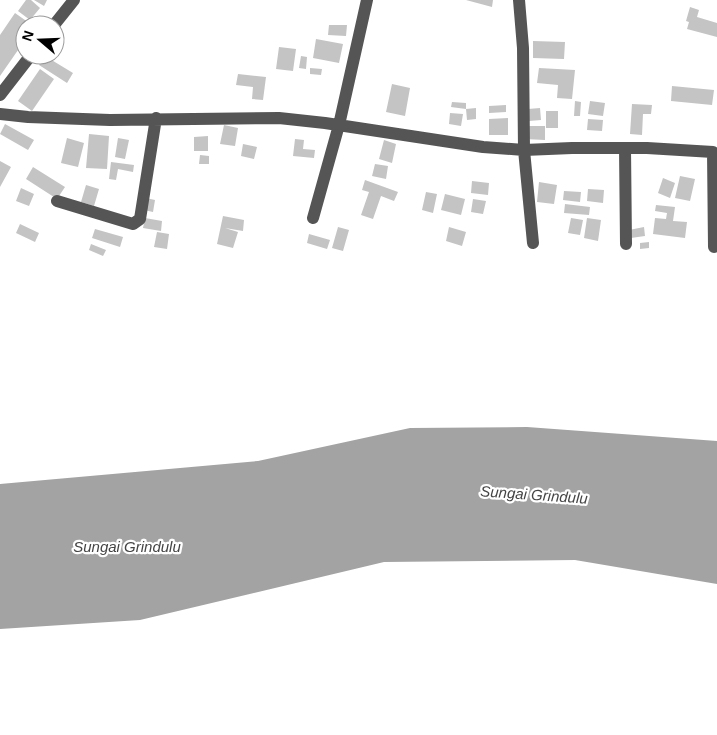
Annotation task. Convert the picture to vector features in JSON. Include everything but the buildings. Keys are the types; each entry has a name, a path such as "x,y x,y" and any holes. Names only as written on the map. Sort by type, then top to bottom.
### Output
{"street":[{"path":"62,15 74,0"},
{"path":"313,218 339,125 368,0"},
{"path":"519,0 523,48 524,150 533,243"},
{"path":"0,95 23,65"},
{"path":"0,114 110,120 279,118 339,125 483,147 524,150 625,148 715,151 714,247"},
{"path":"57,201 133,224 137,222 140,218 156,118"},
{"path":"625,148 626,244"}],"water":[{"name":"Sungai Grindulu","path":"527,427 717,441 717,584 575,560 384,562 140,620 0,629 0,484 258,461 410,428"}]}
